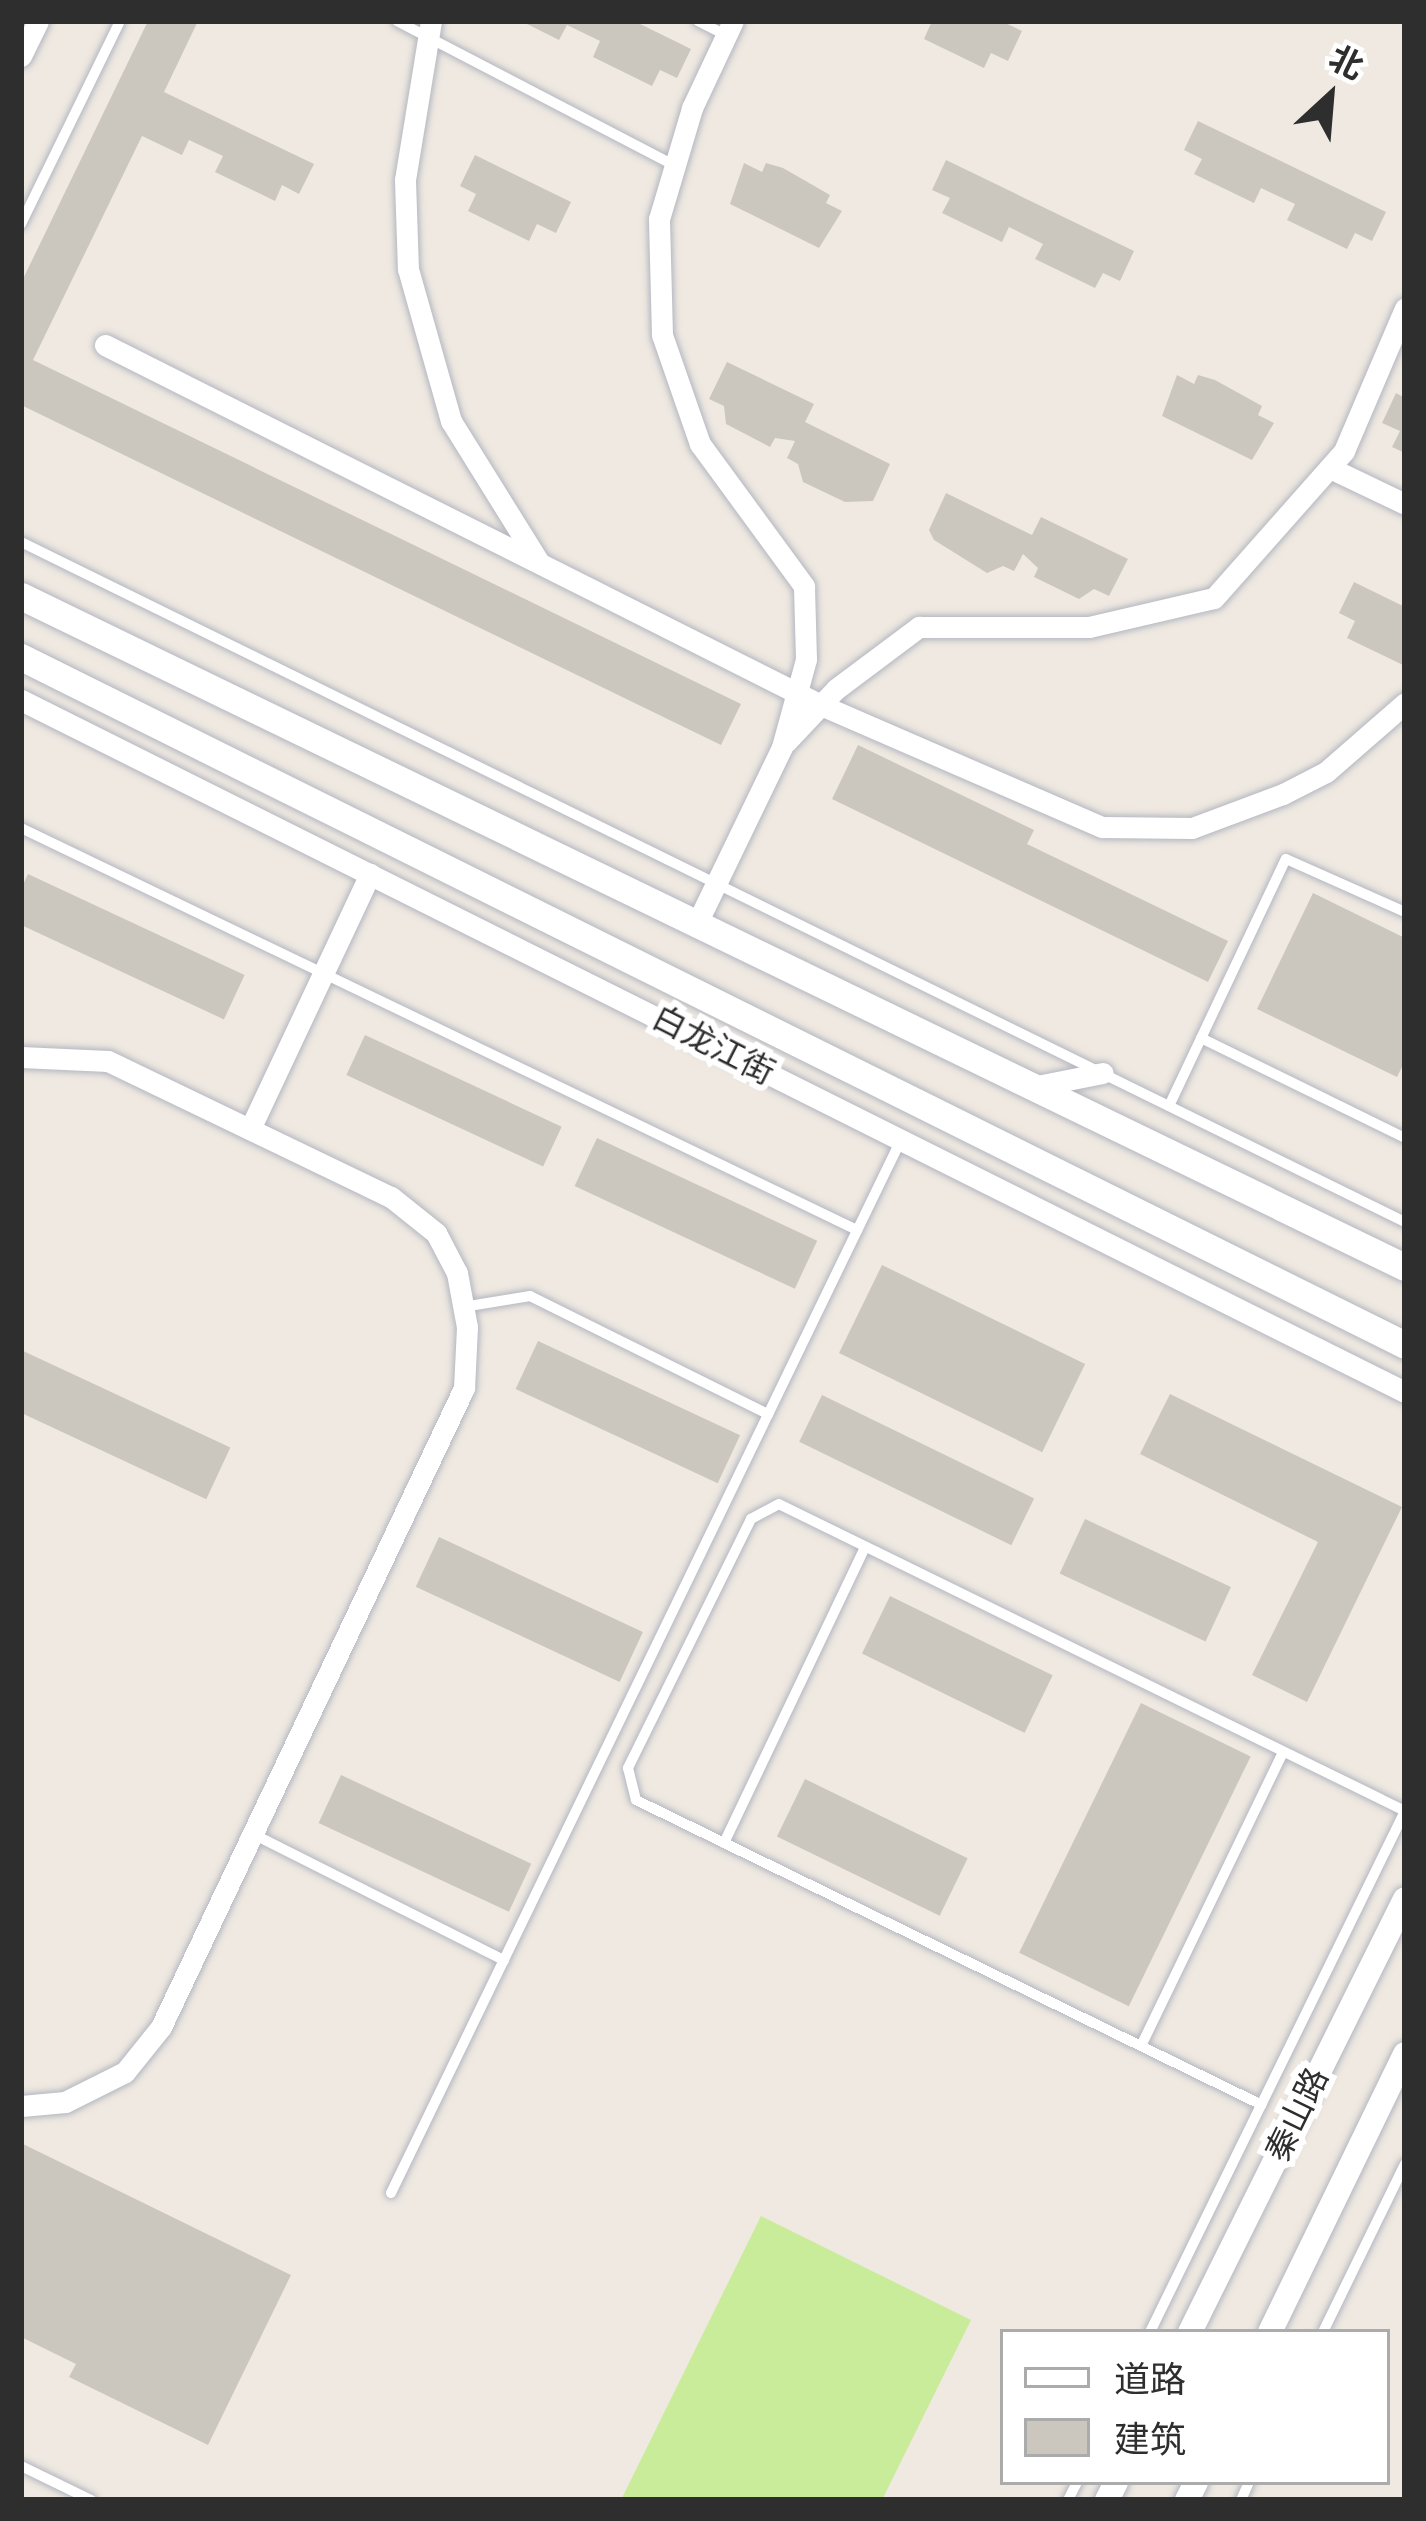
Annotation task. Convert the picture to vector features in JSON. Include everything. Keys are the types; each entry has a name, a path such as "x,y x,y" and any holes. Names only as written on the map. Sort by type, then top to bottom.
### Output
{"main road":[{"path":"21,596 1405,1268"},
{"name":"白龙江街","path":"21,657 1405,1345"}],"street":[{"path":"21,56 38,21"},
{"path":"429,28 405,180 408,269 451,421 538,562"},
{"path":"697,923 782,747 806,659 804,586 700,444 662,334 659,219 730,28"},
{"path":"782,747 821,705 919,627 1089,627 1214,598 1344,451 1405,308"},
{"path":"105,345 821,705 1102,827 1192,827 1326,772 1405,703"},
{"path":"1330,468 1405,504"},
{"name":"白龙江街","path":"21,700 1405,1392"},
{"path":"250,1130 370,874"},
{"path":"21,1057 108,1061 391,1197 436,1233 457,1273 463,1307 464,1388 161,2027 125,2072 65,2102 21,2106"},
{"path":"1033,1087 1103,1073"},
{"name":"秦山路","path":"1191,2329 1405,1899"},
{"path":"1271,2329 1405,2054"}],"lane":[{"path":"21,224 120,21"},
{"path":"397,21 429,28 675,166"},
{"path":"698,21 730,28"},
{"path":"21,542 1405,1222"},
{"path":"21,828 857,1230"},
{"path":"1169,1106 1286,859 1405,912"},
{"path":"1201,1039 1405,1138"},
{"path":"391,2193 901,1140"},
{"path":"463,1307 530,1296 768,1414"},
{"path":"1151,2329 1262,2104 1405,1811 779,1504 751,1519 628,1768 636,1800 1262,2104"},
{"path":"724,1843 865,1547"},
{"path":"1141,2046 1283,1751"},
{"path":"253,1834 503,1960"},
{"path":"1324,2329 1405,2164"},
{"path":"21,2466 91,2500"}],"green space":[{"path":"761,2216 971,2320 882,2500 621,2500"}],"building":[{"path":"148,21 198,21 164,92 314,164 299,194 282,185 275,201 215,172 223,156 189,140 182,155 142,136 33,360 741,704 721,745 21,405 21,283"},
{"path":"521,21 634,21 691,49 677,78 660,70 652,86 593,57 600,41 567,25 559,40"},
{"path":"932,21 1001,21 1022,31 1008,61 991,53 984,68 924,39"},
{"path":"1198,121 1386,212 1372,241 1355,233 1347,249 1287,220 1295,204 1261,188 1254,203 1194,174 1202,159 1184,150"},
{"path":"475,155 571,202 556,233 537,224 529,241 468,211 476,194 460,186"},
{"path":"946,160 1134,251 1120,281 1103,273 1095,288 1035,259 1043,244 1009,227 1002,242 942,213 950,198 932,190"},
{"path":"744,163 762,172 766,163 783,168 830,195 826,203 842,211 819,248 730,204"},
{"path":"727,362 814,404 805,422 890,464 873,501 845,502 803,482 798,464 787,458 795,441 775,438 770,447 726,424 724,406 709,399"},
{"path":"1177,375 1194,384 1198,375 1215,380 1262,406 1258,415 1274,423 1252,460 1162,416"},
{"path":"1396,393 1405,398 1405,453 1392,447 1400,431 1382,423"},
{"path":"946,493 1032,535 1041,517 1128,559 1109,596 1094,589 1079,599 1034,577 1038,568 1023,554 1014,571 1003,566 987,573 934,540 929,530"},
{"path":"1354,582 1405,607 1405,666 1347,638 1355,621 1339,613"},
{"path":"858,745 1034,830 1027,844 1228,941 1208,982 832,799"},
{"path":"28,874 245,975 224,1019 21,925 21,889"},
{"path":"1313,893 1405,938 1405,1061 1397,1077 1257,1009"},
{"path":"365,1035 562,1127 543,1167 346,1075"},
{"path":"597,1138 817,1241 795,1289 575,1186"},
{"path":"882,1265 1085,1364 1042,1452 839,1353"},
{"path":"538,1341 740,1435 718,1483 516,1389"},
{"path":"21,1350 230,1448 206,1499 21,1413"},
{"path":"1170,1394 1402,1507 1307,1702 1252,1675 1318,1542 1140,1454"},
{"path":"822,1395 1034,1498 1011,1545 799,1442"},
{"path":"1085,1519 1231,1587 1206,1641 1060,1573"},
{"path":"439,1537 643,1632 620,1682 416,1587"},
{"path":"890,1596 1053,1675 1025,1733 862,1654"},
{"path":"1141,1703 1251,1756 1129,2006 1019,1953"},
{"path":"341,1775 531,1864 509,1912 319,1823"},
{"path":"805,1779 968,1858 940,1916 777,1837"},
{"path":"21,2143 291,2275 208,2445 69,2377 76,2364 21,2337"}]}
